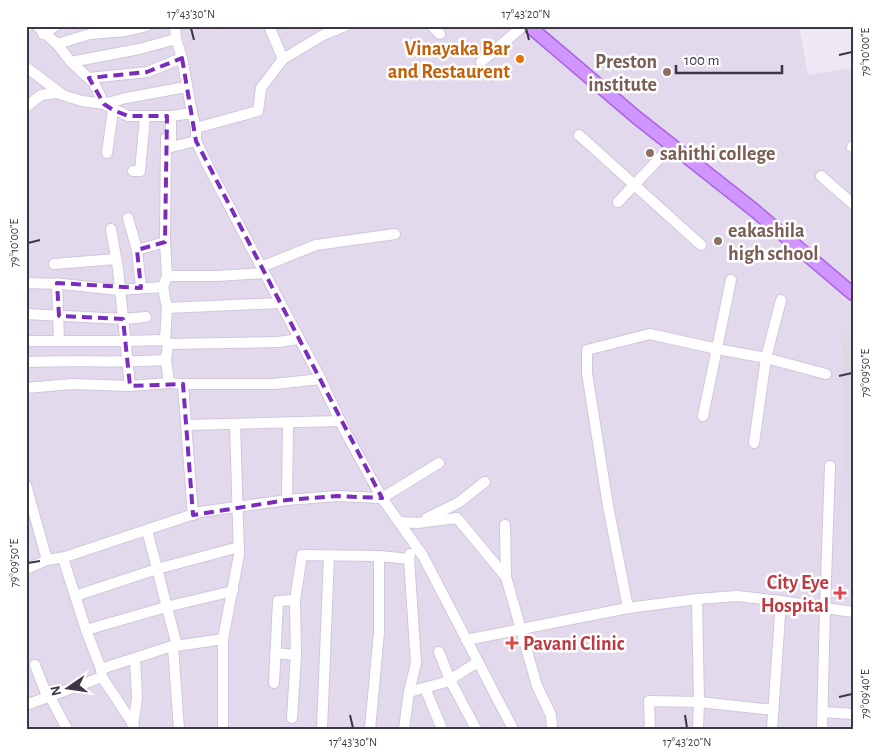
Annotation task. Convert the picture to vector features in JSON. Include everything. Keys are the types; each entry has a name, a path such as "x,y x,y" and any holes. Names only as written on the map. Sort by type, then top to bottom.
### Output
{"main road":[{"path":"529,26 672,145 754,210 853,294"}],"street":[{"path":"40,30 54,26"},
{"path":"57,44 90,34 126,31 147,26"},
{"path":"175,26 176,39 182,58 186,87 196,128 196,141 208,168 320,379 340,421 382,498 422,556 513,729"},
{"path":"270,26 283,59"},
{"path":"196,128 258,111 261,88 283,59 321,31 345,26"},
{"path":"480,62 523,26"},
{"path":"40,30 57,44 71,62 94,83 109,107 107,153"},
{"path":"71,62 139,49 176,39"},
{"path":"89,78 147,72 182,58"},
{"path":"26,67 64,95"},
{"path":"109,107 126,98 186,87"},
{"path":"26,107 41,95 56,93 109,107 128,116 169,116 192,113"},
{"path":"169,116 171,147 196,141"},
{"path":"169,116 164,242 167,308 166,360 169,382"},
{"path":"133,171 140,171 145,117"},
{"path":"579,135 701,244"},
{"path":"618,202 672,145"},
{"path":"821,176 853,204"},
{"path":"128,218 137,250 141,288"},
{"path":"111,229 130,386"},
{"path":"26,283 58,283 119,290 141,288 165,282 262,270 316,245 395,234"},
{"path":"137,250 164,242"},
{"path":"54,264 116,259"},
{"path":"703,416 731,280"},
{"path":"58,283 59,341"},
{"path":"754,443 766,358 781,300"},
{"path":"167,308 280,303"},
{"path":"26,314 123,319 146,317"},
{"path":"628,608 608,506 587,373 587,350 650,334 766,358 826,374"},
{"path":"26,341 278,342 299,339"},
{"path":"26,362 128,363 166,360"},
{"path":"26,388 72,384 130,386 169,382 183,384 274,384 320,379"},
{"path":"183,384 193,515"},
{"path":"186,425 340,421"},
{"path":"288,422 288,500"},
{"path":"223,729 223,639 239,555 235,424"},
{"path":"26,569 47,560 63,558 193,515 238,506 338,496 382,498 440,463"},
{"path":"822,729 830,466"},
{"path":"417,523 458,503 484,482"},
{"path":"26,486 31,519 47,560"},
{"path":"399,522 417,523 457,518 506,577"},
{"path":"505,525 506,577 537,686 551,715 552,729"},
{"path":"147,530 175,647 179,729"},
{"path":"404,729 409,692 416,663 409,559 413,542"},
{"path":"75,596 157,569 239,547"},
{"path":"292,718 296,655 295,600 302,555 379,556 409,559"},
{"path":"322,729 329,556"},
{"path":"370,729 379,632 379,556"},
{"path":"63,558 101,673 134,727"},
{"path":"86,630 166,607 233,591"},
{"path":"466,640 628,608 737,596 853,612"},
{"path":"697,599 698,729"},
{"path":"274,683 278,601 295,600"},
{"path":"772,729 781,601"},
{"path":"26,705 135,658 175,647 223,639"},
{"path":"275,652 296,655"},
{"path":"439,652 450,680 476,729"},
{"path":"134,727 137,698 135,658"},
{"path":"409,692 450,680 478,662"},
{"path":"35,665 48,696 67,729"},
{"path":"425,688 442,729"},
{"path":"650,729 649,701 699,702 774,710"},
{"path":"823,712 853,714"}],"highlighted area":[{"path":"182,58 196,141 382,498 337,496 287,500 193,515 183,384 130,386 123,319 59,316 57,283 141,288 137,250 165,242 167,116 128,116 113,110 104,104 89,78 147,72"}],"shaded area":[{"path":"26,26 799,26 808,75 853,68 853,729 26,729"},
{"path":"841,332 853,339 853,547 849,547"}],"place":[{"name":"Vinayaka Bar and Restaurent","path":"520,59"},
{"name":"Preston institute","path":"667,72"},
{"name":"sahithi college","path":"650,153"},
{"name":"eakashila high school","path":"718,241"},
{"name":"City Eye Hospital","path":"840,593"},
{"name":"Pavani Clinic","path":"512,643"}]}
